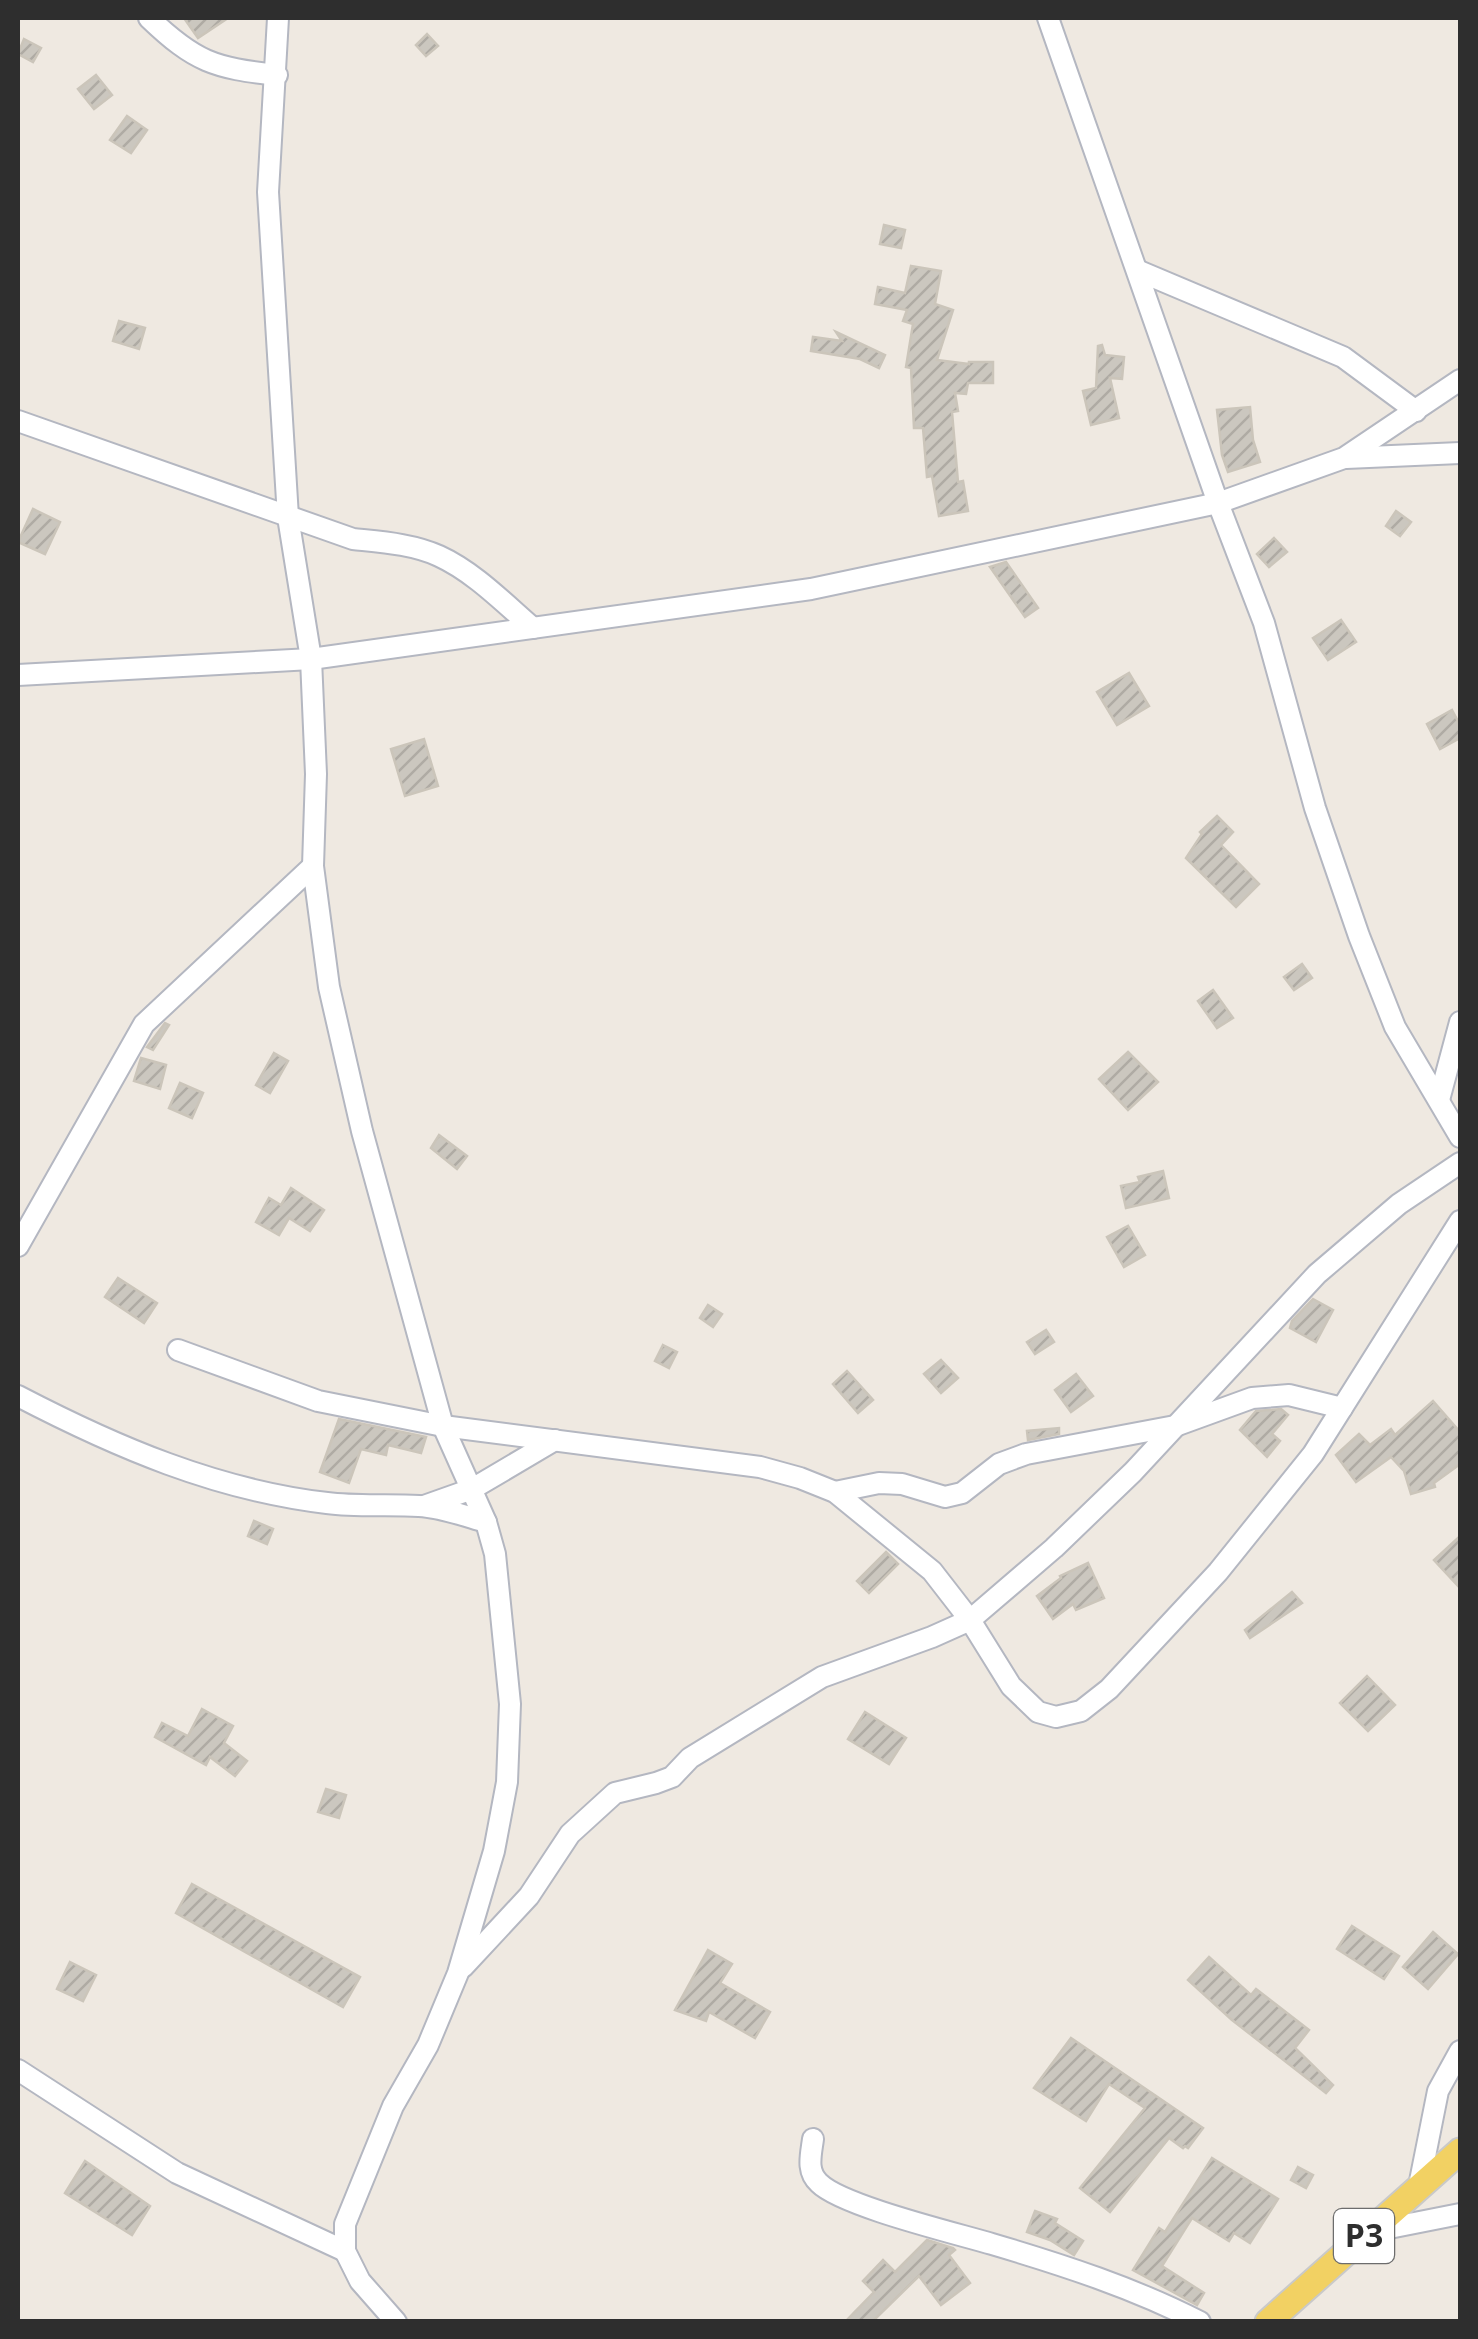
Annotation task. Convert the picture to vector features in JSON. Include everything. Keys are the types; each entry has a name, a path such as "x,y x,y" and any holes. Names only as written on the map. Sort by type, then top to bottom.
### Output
{"main road":[{"name":"P3","path":"1268,2322 1460,2150"}],"street":[{"path":"149,18 180,47 202,60 226,70 277,75"},
{"path":"278,18 268,192 288,518 311,660 316,774 313,866 329,987 358,1113 444,1426 486,1522 500,1588 510,1704 506,1782 494,1851 458,1973 428,2045 393,2106 346,2224 345,2251 360,2281 396,2322"},
{"path":"1048,18 1264,623 1315,808 1359,936 1395,1027 1460,1137"},
{"path":"1139,271 1343,357 1416,412"},
{"path":"18,675 311,660 812,589 1218,503 1344,458 1460,380"},
{"path":"18,422 353,539 397,544 437,555 466,572 533,628"},
{"path":"1344,458 1460,453"},
{"path":"18,1246 144,1024 313,866"},
{"path":"1439,1100 1460,1022"},
{"path":"458,1973 529,1896 570,1834 615,1792 656,1784 672,1776 690,1758 822,1677 932,1638 970,1620 1054,1548 1133,1472 1316,1274 1399,1204 1460,1163"},
{"path":"178,1350 318,1402 444,1426 760,1467 835,1492 932,1570 970,1620 1011,1686 1038,1712 1056,1717 1081,1710 1109,1689 1218,1572 1313,1454 1460,1221"},
{"path":"835,1492 879,1483 902,1484 945,1498 962,1492 999,1464 1026,1454 1175,1426 1252,1398 1290,1395 1342,1408"},
{"path":"18,1396 84,1431 176,1469 258,1491 329,1504 424,1506 486,1522"},
{"path":"424,1506 472,1488 556,1440"},
{"path":"1419,2186 1438,2090 1460,2052"},
{"path":"18,2070 177,2174 345,2251"},
{"path":"813,2139 811,2170 831,2192 890,2214 1081,2271 1200,2322"},
{"path":"1368,2232 1460,2214"}],"building":[{"path":"184,18 228,18 198,38"},
{"path":"427,34 438,46 426,56 416,45"},
{"path":"24,39 41,48 33,62 18,54"},
{"path":"96,75 112,95 94,109 78,89"},
{"path":"127,116 147,130 131,153 110,140"},
{"path":"884,225 905,230 901,248 880,244"},
{"path":"911,266 941,271 935,304 953,310 937,360 993,362 993,383 968,383 966,394 955,393 958,411 952,412 958,482 963,481 968,511 939,516 932,476 927,477 923,428 914,428 911,368 906,367 913,324 903,321 907,310 875,304 878,287 905,293"},
{"path":"119,321 145,328 139,349 113,341"},
{"path":"836,332 885,355 879,368 860,359 811,351 813,337 842,341"},
{"path":"1102,345 1105,355 1124,357 1122,379 1110,378 1119,418 1091,425 1083,391 1096,388 1098,346"},
{"path":"1250,407 1260,462 1228,472 1217,410"},
{"path":"33,509 60,522 45,554 18,542"},
{"path":"1396,511 1411,522 1400,536 1386,526"},
{"path":"1274,538 1287,552 1269,567 1257,554"},
{"path":"1006,562 1038,608 1025,617 990,567"},
{"path":"1341,620 1356,642 1328,660 1313,638"},
{"path":"1129,673 1149,706 1117,725 1097,692"},
{"path":"1452,710 1460,725 1460,738 1440,749 1427,724"},
{"path":"424,739 438,786 405,796 391,749"},
{"path":"1217,816 1233,832 1221,845 1259,884 1236,907 1186,858 1200,832"},
{"path":"1302,964 1312,978 1294,990 1284,977"},
{"path":"1213,990 1233,1018 1217,1028 1198,1001"},
{"path":"165,1023 169,1025 153,1050 147,1047"},
{"path":"1128,1052 1158,1082 1128,1110 1099,1079"},
{"path":"274,1053 288,1061 270,1093 256,1085"},
{"path":"141,1058 166,1065 160,1089 134,1081"},
{"path":"180,1083 203,1093 192,1118 169,1108"},
{"path":"439,1135 467,1156 457,1169 431,1148"},
{"path":"1163,1171 1169,1198 1126,1208 1121,1186"},
{"path":"291,1188 324,1210 310,1231 289,1218 279,1235 256,1222 269,1198 281,1205"},
{"path":"1128,1226 1145,1255 1124,1267 1107,1237"},
{"path":"118,1278 157,1303 144,1323 105,1297"},
{"path":"1313,1299 1333,1310 1316,1342 1290,1328"},
{"path":"708,1305 722,1314 713,1327 700,1318"},
{"path":"1046,1330 1054,1342 1035,1354 1027,1342"},
{"path":"663,1345 677,1352 669,1368 655,1361"},
{"path":"941,1360 958,1378 941,1393 924,1374"},
{"path":"847,1371 873,1400 858,1413 833,1384"},
{"path":"1076,1374 1093,1396 1071,1412 1055,1390"},
{"path":"1433,1401 1460,1432 1460,1464 1434,1483 1435,1487 1411,1494 1404,1471 1391,1457 1356,1482 1336,1455 1359,1434 1370,1445 1391,1429 1395,1435"},
{"path":"1281,1409 1288,1415 1272,1434 1280,1441 1267,1457 1240,1430 1256,1411"},
{"path":"339,1419 426,1437 421,1453 388,1445 386,1455 361,1449 349,1483 320,1472"},
{"path":"1059,1428 1059,1434 1028,1440 1027,1431"},
{"path":"254,1521 273,1529 267,1544 248,1536"},
{"path":"1460,1536 1460,1588 1434,1560"},
{"path":"886,1552 898,1564 869,1593 857,1581"},
{"path":"1088,1563 1104,1598 1076,1610 1073,1604 1053,1619 1037,1596 1060,1576"},
{"path":"1292,1592 1302,1603 1250,1638 1245,1630"},
{"path":"1367,1676 1395,1705 1368,1731 1340,1703"},
{"path":"202,1709 233,1726 224,1743 247,1761 235,1776 210,1757 206,1765 155,1737 162,1723 188,1736"},
{"path":"865,1712 906,1738 889,1764 848,1739"},
{"path":"326,1789 346,1795 339,1818 318,1812"},
{"path":"192,1884 360,1977 343,2007 176,1913"},
{"path":"1352,1926 1399,1956 1384,1979 1337,1949"},
{"path":"1433,1932 1458,1954 1428,1989 1403,1967"},
{"path":"708,1950 732,1964 720,1983 770,2012 755,2038 709,2012 706,2021 675,2010"},
{"path":"1209,1957 1251,1995 1256,1989 1309,2030 1295,2048 1333,2085 1326,2093 1232,2020 1188,1980"},
{"path":"70,1962 96,1975 83,2001 57,1989"},
{"path":"1071,2038 1203,2128 1188,2148 1169,2138 1110,2212 1080,2188 1145,2108 1109,2084 1086,2121 1034,2088"},
{"path":"1212,2158 1278,2199 1250,2243 1234,2233 1229,2241 1192,2218 1162,2266 1204,2293 1197,2305 1133,2270 1159,2228 1165,2232"},
{"path":"85,2161 150,2206 132,2235 65,2193"},
{"path":"1298,2167 1313,2175 1306,2188 1291,2180"},
{"path":"1035,2211 1057,2219 1055,2223 1083,2241 1074,2255 1027,2232"},
{"path":"927,2240 955,2250 949,2255 970,2283 941,2305 919,2276 872,2322 845,2322 874,2292 863,2281 883,2260 895,2272"}]}
